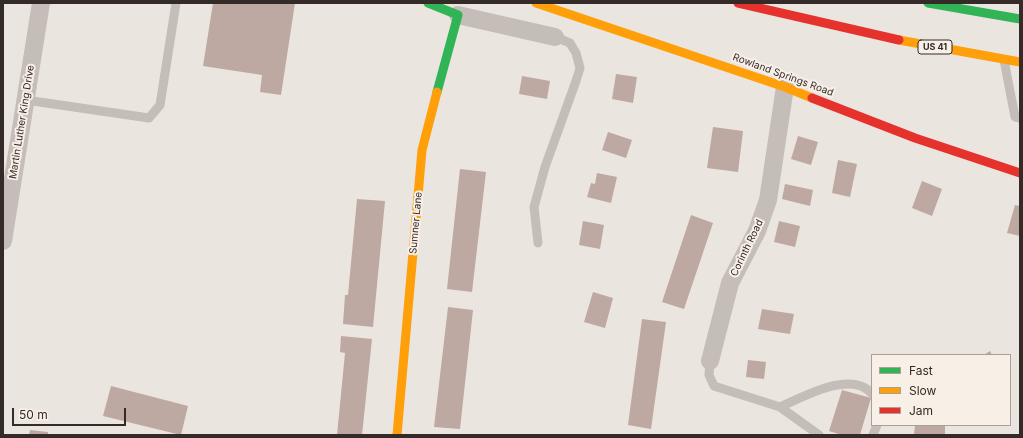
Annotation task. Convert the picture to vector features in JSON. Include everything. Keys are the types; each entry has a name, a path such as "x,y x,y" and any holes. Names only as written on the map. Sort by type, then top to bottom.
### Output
{"street":[{"name":"Martin Luther King Drive","path":"3,241 41,3"},
{"path":"428,3 458,15 555,37"},
{"name":"Rowland Springs Road","path":"536,3 785,87 915,138 1020,173"},
{"name":"US 41","path":"738,3 851,30 1020,62"},
{"path":"928,3 1020,19"},
{"name":"Sumner Lane","path":"397,435 422,150 458,15"},
{"name":"Corinth Road","path":"710,361 730,283 757,231 768,200 785,87"}],"lane":[{"path":"26,100 149,118 160,105 176,3"},
{"path":"985,13 989,3"},
{"path":"538,242 534,207 545,168 580,68 576,53 570,43 555,37"},
{"path":"1003,59 1015,117 1020,118"},
{"path":"710,361 709,375 714,386 780,407 819,435"},
{"path":"780,407 834,385 860,385 871,393"},
{"path":"873,435 878,426"}],"building":[{"path":"213,3 295,3 281,95 260,92 262,75 203,66"},
{"path":"616,74 637,77 633,103 612,99"},
{"path":"522,76 550,81 547,99 519,94"},
{"path":"713,127 743,131 738,172 707,168"},
{"path":"608,132 632,140 626,158 602,150"},
{"path":"798,136 818,142 811,165 791,159"},
{"path":"838,160 857,164 850,197 832,193"},
{"path":"460,169 486,172 472,292 447,289"},
{"path":"597,173 617,177 611,203 587,197 591,183 595,184"},
{"path":"922,181 942,189 932,216 912,208"},
{"path":"785,184 813,190 810,206 782,199"},
{"path":"357,199 385,201 373,327 343,324 345,295 348,295"},
{"path":"1015,205 1020,206 1020,236 1007,233"},
{"path":"691,215 713,223 684,309 662,302"},
{"path":"583,221 604,225 600,249 579,245"},
{"path":"779,221 800,226 795,247 774,242"},
{"path":"593,292 613,298 605,328 584,322"},
{"path":"448,307 473,310 460,429 434,427"},
{"path":"762,309 794,314 790,334 758,329"},
{"path":"642,319 666,322 651,429 628,425"},
{"path":"341,336 372,339 362,435 337,435 345,353 340,352"},
{"path":"748,360 766,362 764,379 746,377"},
{"path":"111,386 188,406 181,435 103,416"},
{"path":"842,390 871,398 860,435 842,435 829,431"},
{"path":"915,426 945,426 945,435 914,435"},
{"path":"30,430 48,432 48,435 29,435"}],"traffic: fast":[{"path":"428,3 458,15 437,92"},
{"path":"928,3 1020,19"}],"traffic: slow":[{"path":"536,3 785,87 812,98"},
{"path":"899,40 1020,62"},
{"path":"397,435 422,150 437,92"}],"traffic: jam":[{"path":"738,3 899,40"},
{"path":"812,98 915,138 1020,173"}]}
